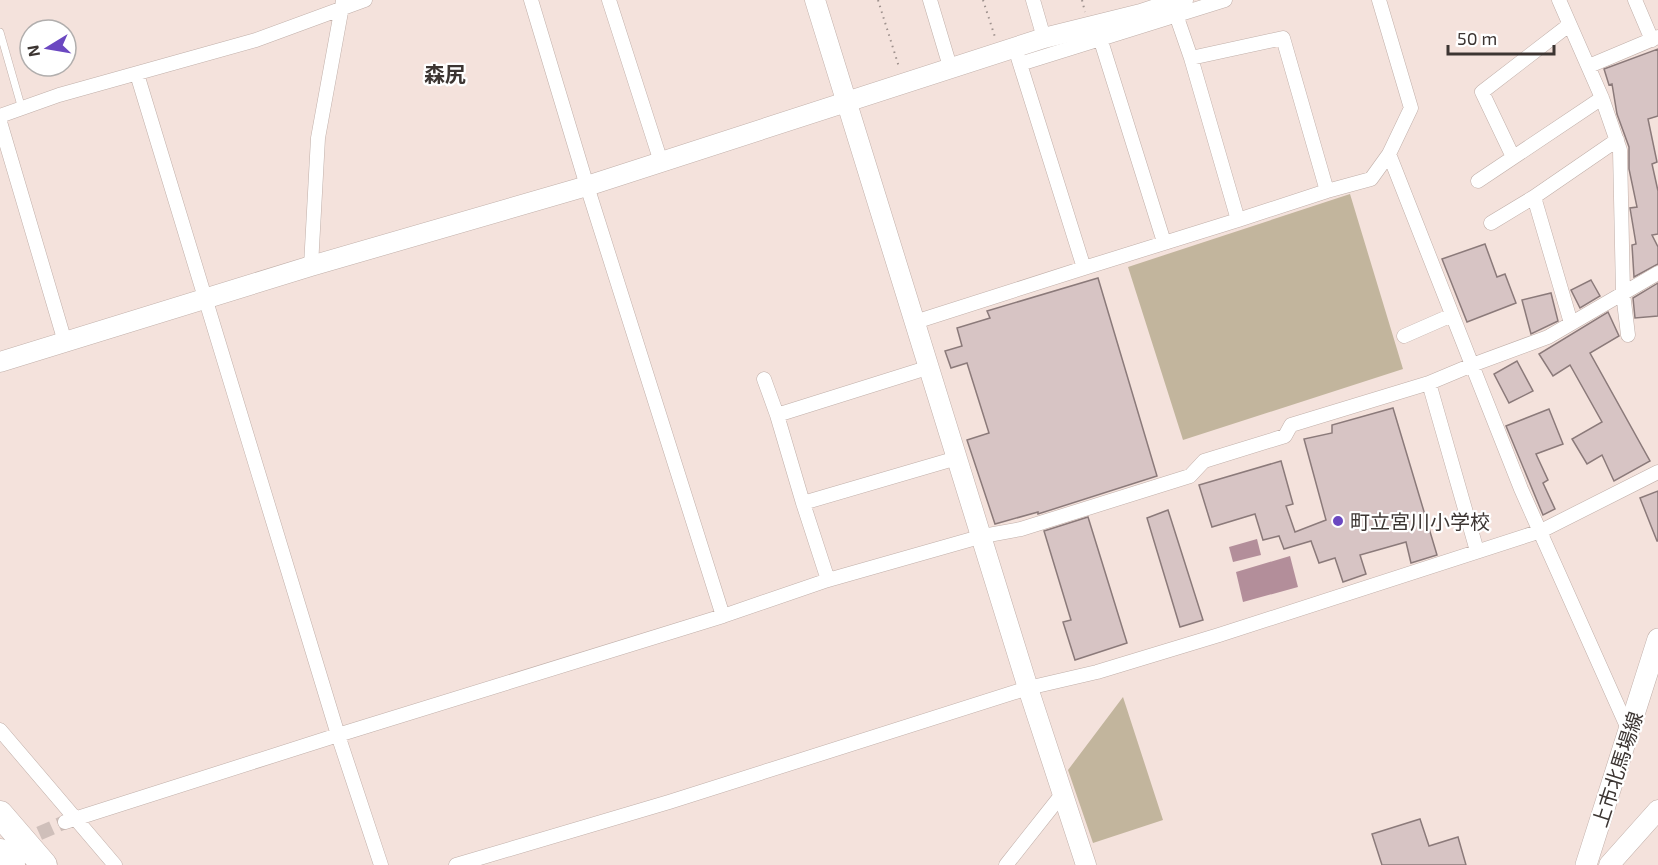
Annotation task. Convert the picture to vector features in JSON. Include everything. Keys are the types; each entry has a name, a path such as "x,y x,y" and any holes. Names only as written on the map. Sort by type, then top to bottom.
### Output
{"highway":[{"path":"0,814 44,865"},
{"path":"0,852 12,865"}],"main road":[{"name":"上市北馬場線","path":"1586,865 1658,639"}],"street":[{"path":"0,116 256,40 342,4 365,0"},
{"path":"531,0 587,186 723,616"},
{"path":"609,0 661,162"},
{"path":"815,0 983,536 1028,688 1086,865"},
{"path":"930,0 951,70"},
{"path":"1033,0 1044,38"},
{"path":"1011,55 1044,38 1098,33 1139,7 1177,7 1225,0"},
{"path":"915,322 1164,242 1371,179 1389,154 1411,108 1380,0"},
{"path":"1559,0 1589,66 1620,150 1623,293 1628,335"},
{"path":"1589,66 1655,38 1635,0"},
{"path":"311,266 318,138 342,4"},
{"path":"0,362 311,266 587,186 904,84 1098,33 1177,7"},
{"path":"1177,7 1239,220"},
{"path":"1513,157 1482,92 1569,25"},
{"path":"1098,33 1164,242"},
{"path":"1191,58 1283,38 1327,191"},
{"path":"1011,55 1084,268"},
{"path":"136,74 338,735 381,865"},
{"path":"1478,181 1602,98"},
{"path":"0,122 65,342"},
{"path":"1491,224 1617,140"},
{"path":"1389,154 1521,489 1629,732"},
{"path":"1534,197 1571,323"},
{"path":"70,820 723,616 828,580 983,536 1021,529 1190,476 1204,461 1286,436 1290,425 1429,383 1548,337 1658,273"},
{"path":"1404,336 1452,315"},
{"path":"777,415 930,367"},
{"path":"765,380 828,580"},
{"path":"1429,383 1477,551"},
{"path":"803,503 957,458"},
{"path":"456,865 669,802 1028,688 1097,672 1219,635 1541,531 1658,472"},
{"path":"0,730 70,820 115,865"},
{"path":"1006,865 1063,793"},
{"path":"1609,865 1658,810"}],"lane":[{"path":"0,32 22,108"}],"path":[{"path":"878,0 904,84"},
{"path":"983,0 1011,55"}],"shaded area":[{"path":"1350,194 1403,369 1183,440 1128,267"},
{"path":"1257,539 1261,555 1233,562 1229,547"},
{"path":"1290,556 1298,587 1243,602 1236,572"},
{"path":"1123,697 1163,820 1093,843 1068,770"}],"building":[{"path":"1658,49 1658,116 1648,119 1657,162 1652,164 1658,191 1658,234 1652,235 1658,247 1658,264 1634,277 1632,245 1636,244 1630,208 1637,207 1629,169 1629,147 1617,114 1612,84 1609,85 1604,69"},
{"path":"1485,244 1497,277 1505,274 1516,303 1467,322 1442,259"},
{"path":"1098,278 1157,476 1038,514 1038,512 995,524 967,440 989,433 967,363 951,368 945,351 962,346 957,328 990,318 987,311"},
{"path":"1591,280 1600,296 1580,308 1571,290"},
{"path":"1658,283 1658,316 1635,318 1633,298"},
{"path":"1551,293 1558,321 1531,334 1522,300"},
{"path":"1608,312 1619,336 1590,353 1650,461 1614,481 1602,455 1587,464 1572,439 1602,422 1570,365 1553,376 1539,354"},
{"path":"1517,361 1533,391 1509,403 1494,374"},
{"path":"1393,408 1437,555 1411,563 1406,542 1360,555 1366,574 1343,582 1335,558 1319,563 1311,541 1284,549 1279,536 1263,540 1255,514 1212,527 1199,485 1281,461 1293,504 1286,506 1295,532 1326,520 1304,439 1332,433 1332,425"},
{"path":"1549,409 1563,444 1536,454 1548,480 1543,483 1555,509 1543,515 1506,426"},
{"path":"1658,491 1658,541 1657,541 1640,498"},
{"path":"1168,510 1203,620 1180,627 1147,518"},
{"path":"1088,517 1127,643 1075,660 1063,622 1071,620 1044,531"},
{"path":"1420,819 1429,846 1458,837 1466,865 1382,865 1372,834"}],"tunnel":[{"path":"20,842 65,822"}],"place":[{"name":"町立宮川小学校","path":"1338,521"}],"district":[{"name":"森尻","path":"445,73"}]}
